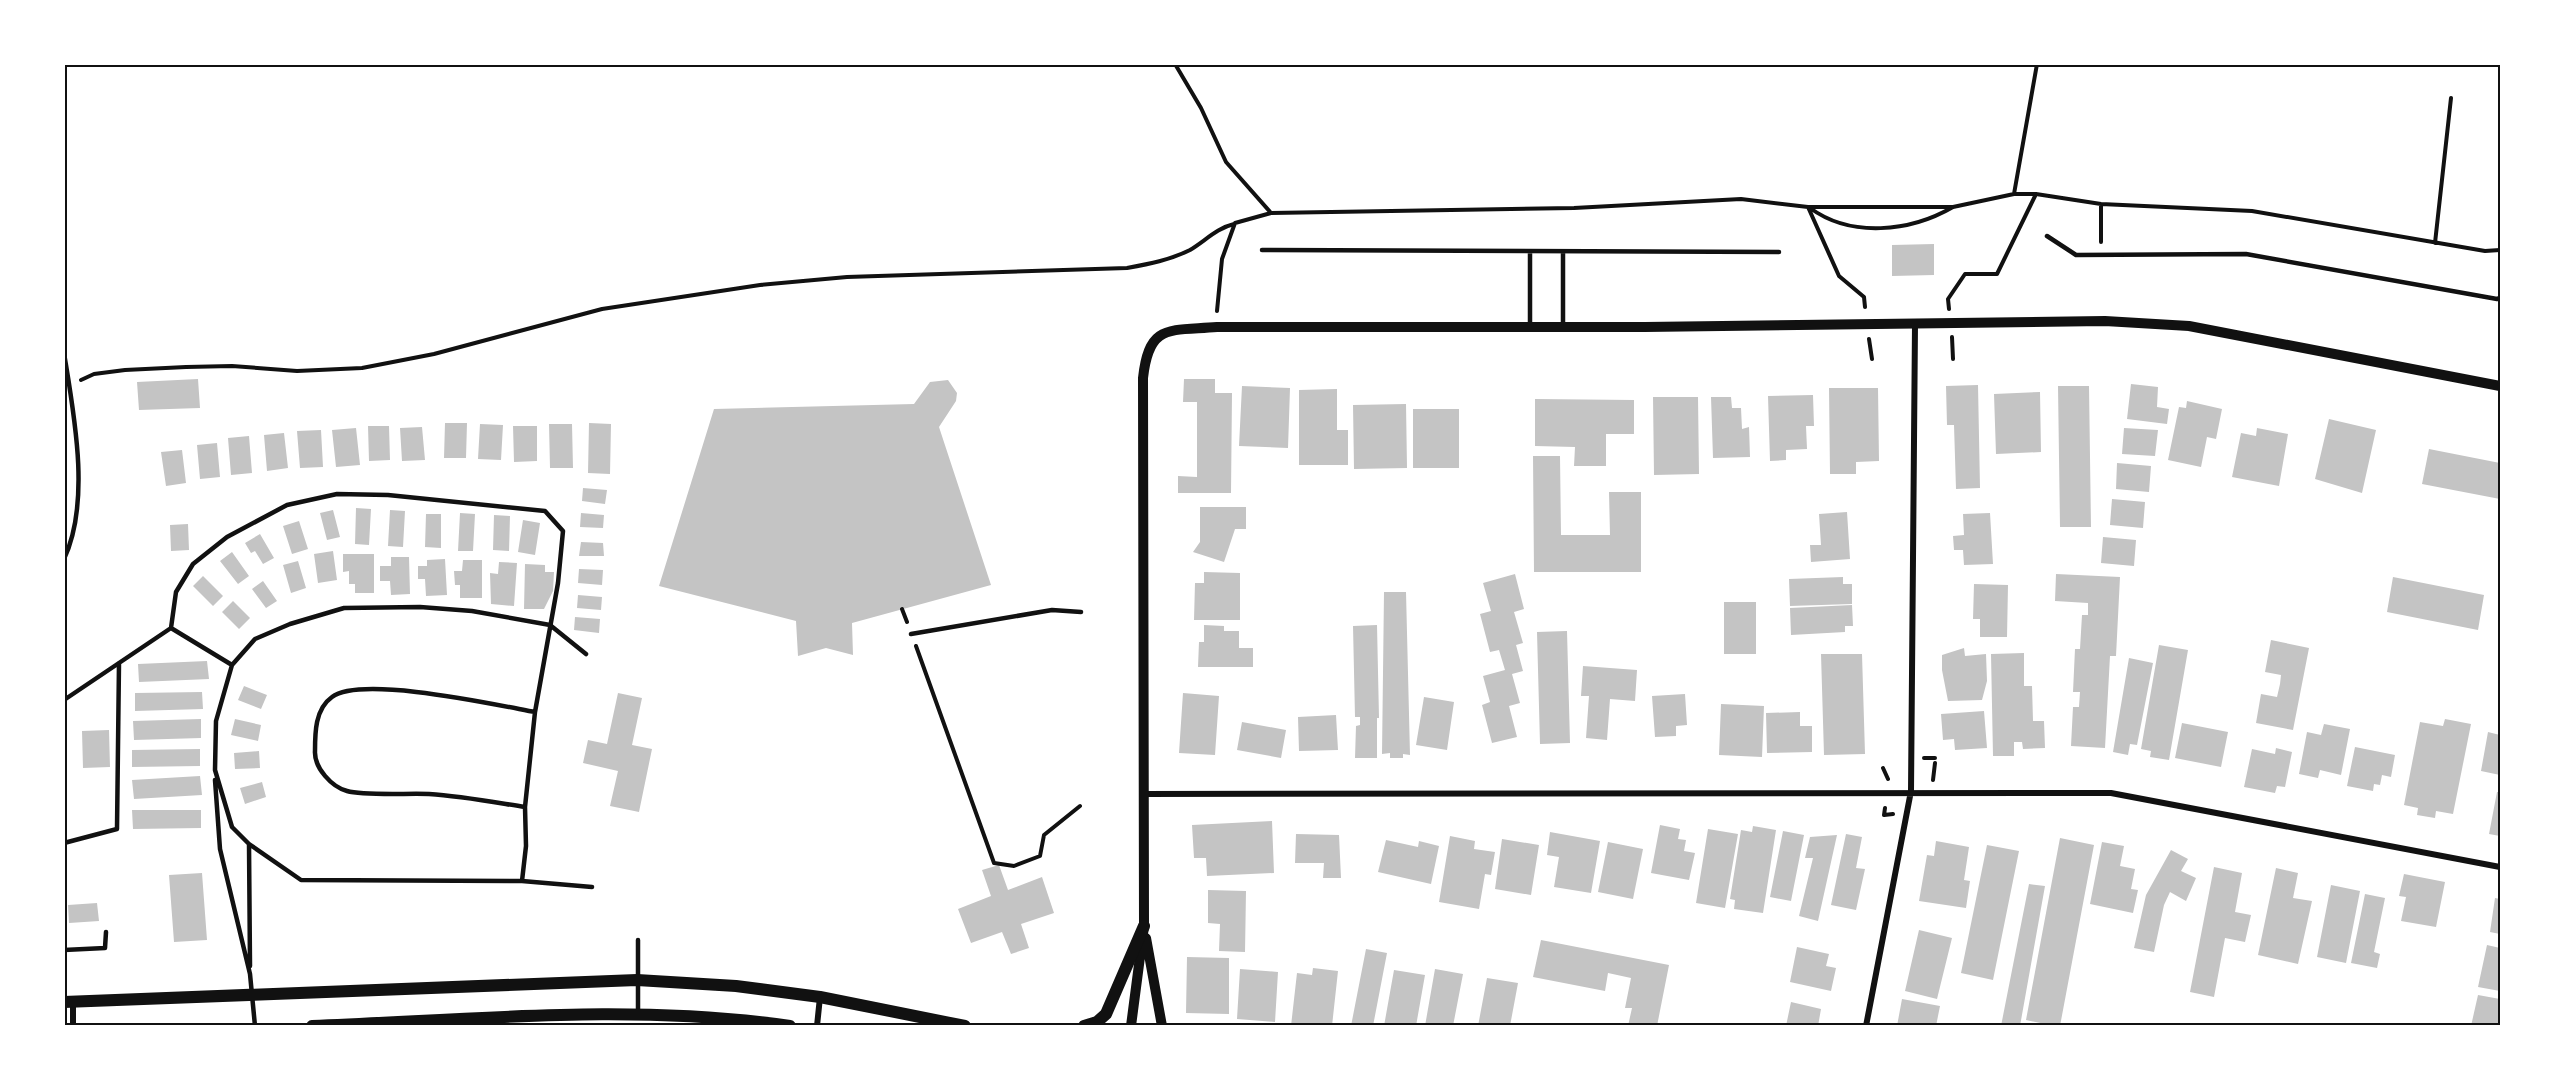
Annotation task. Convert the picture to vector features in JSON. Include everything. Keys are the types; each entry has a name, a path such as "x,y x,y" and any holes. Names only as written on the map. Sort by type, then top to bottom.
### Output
{"main road":[{"path":"1084,1026 1097,1022 1106,1014 1144,926"},
{"path":"69,1001 637,980 736,986 820,997 965,1026"},
{"path":"312,1026 638,1014 741,1018 790,1026"}],"street":[{"path":"1131,1026 1144,926 1143,378 1146,352 1154,339 1172,331 1217,327 1915,325 2105,321 2190,326 2500,386"},
{"path":"1866,1026 1911,791 1915,325"},
{"path":"1143,795 1911,791 2111,793 2500,867"},
{"path":"1144,926 1162,1026"},
{"path":"817,1026 820,997"},
{"path":"69,1001 73,1026"}],"lane":[{"path":"2047,236 2076,255 2246,254 2497,300 2500,298"},
{"path":"1262,250 1779,252"},
{"path":"1530,252 1530,327"},
{"path":"1563,252 1563,327"},
{"path":"64,354 70,384 77,462 77,523 64,559"},
{"path":"64,700 171,628 176,592 193,564 228,537 287,505 337,494 388,495 545,511 562,531 558,582 535,712 525,807 526,846 522,881"},
{"path":"255,1026 250,974 220,849 215,770 216,721 232,665 255,639 291,624 344,608 420,608 472,611 550,625 586,654"},
{"path":"911,634 1052,610 1081,612"},
{"path":"171,628 232,665"},
{"path":"64,843 117,829 119,663"},
{"path":"525,807 432,794 348,792 330,782 314,759 315,735 319,713 333,696 363,689 401,689 535,712"},
{"path":"215,770 232,827 249,844 301,880 522,881 592,886"},
{"path":"249,844 250,974"},
{"path":"64,950 105,948 106,932"},
{"path":"638,940 638,1014"}],"path":[{"path":"1175,64 1201,108 1226,162 1271,213"},
{"path":"2014,194 2037,64"},
{"path":"2435,243 2451,98"},
{"path":"70,384 94,374 135,370 232,366 297,371 362,368 434,354 602,309 760,285 847,277 1127,268 1158,263 1190,249 1225,226 1271,213 1574,208 1741,199 1808,207 1953,207 2014,194 2036,194 2101,204 2252,211 2485,251 2500,250"},
{"path":"1953,359 1948,299 1965,274 1997,274 2036,194"},
{"path":"2101,204 2101,255"},
{"path":"1808,207 1826,220 1860,229 1900,226 1935,218 1953,207"},
{"path":"1808,207 1839,276 1864,297 1872,359"},
{"path":"1217,327 1218,286 1222,260 1235,223"},
{"path":"902,609 994,863 1014,866 1040,856 1044,835 1080,806"}],"building":[{"path":"1934,244 1934,275 1892,276 1892,245"},
{"path":"198,379 200,408 139,410 137,382"},
{"path":"1184,379 1215,379 1215,393 1232,393 1231,493 1178,493 1178,476 1197,477 1197,402 1183,402"},
{"path":"948,380 957,393 956,401 939,427 991,585 852,623 853,655 826,648 798,656 796,621 659,586 714,409 914,404 930,382"},
{"path":"2131,384 2158,387 2157,407 2169,409 2167,424 2127,419"},
{"path":"1978,385 1980,488 1956,489 1954,425 1947,425 1946,386"},
{"path":"1242,386 1290,388 1288,448 1239,446"},
{"path":"2058,386 2089,386 2091,527 2060,527"},
{"path":"1829,388 1878,388 1879,461 1856,462 1856,474 1830,474"},
{"path":"1337,389 1337,430 1348,430 1348,465 1299,465 1299,390"},
{"path":"2040,392 2041,452 1996,454 1994,394"},
{"path":"1813,395 1814,426 1806,426 1807,449 1786,450 1786,460 1770,461 1768,396"},
{"path":"1653,397 1698,397 1699,474 1654,475"},
{"path":"1711,397 1731,397 1732,408 1741,408 1742,429 1749,427 1750,457 1713,458"},
{"path":"1535,399 1634,400 1634,434 1606,434 1606,466 1574,466 1575,447 1535,446"},
{"path":"2187,401 2222,409 2216,439 2207,437 2201,467 2168,460 2179,407 2186,408"},
{"path":"1406,404 1407,468 1354,469 1353,405"},
{"path":"1413,409 1459,409 1459,468 1413,468"},
{"path":"2329,419 2376,430 2362,493 2315,479"},
{"path":"445,423 467,423 466,458 444,458"},
{"path":"589,423 611,424 610,474 588,473"},
{"path":"480,424 503,425 501,460 478,459"},
{"path":"549,424 572,424 573,468 550,468"},
{"path":"368,426 389,426 390,460 369,461"},
{"path":"513,426 537,426 537,461 514,462"},
{"path":"422,427 425,460 402,461 400,428"},
{"path":"356,428 360,465 336,467 332,430"},
{"path":"2124,428 2158,430 2155,456 2122,454"},
{"path":"2257,428 2288,434 2279,486 2232,477 2241,433 2256,436"},
{"path":"321,430 323,467 300,468 297,431"},
{"path":"284,433 288,468 267,471 264,435"},
{"path":"249,436 252,473 231,475 228,438"},
{"path":"217,443 220,477 200,479 197,445"},
{"path":"2429,449 2500,463 2500,499 2422,484"},
{"path":"182,450 186,483 166,486 161,452"},
{"path":"1533,456 1560,456 1561,535 1610,535 1609,492 1641,492 1641,572 1534,572"},
{"path":"2117,463 2151,466 2149,492 2116,489"},
{"path":"583,488 607,490 605,504 582,501"},
{"path":"2112,499 2145,502 2143,528 2110,525"},
{"path":"1200,507 1246,507 1246,529 1235,529 1224,562 1193,552 1200,542"},
{"path":"356,508 371,509 369,545 355,544"},
{"path":"333,510 340,537 327,540 320,513"},
{"path":"390,510 405,511 403,547 388,546"},
{"path":"1847,512 1850,559 1811,562 1810,545 1821,545 1819,514"},
{"path":"460,513 475,514 473,551 458,551"},
{"path":"581,513 604,515 603,528 580,527"},
{"path":"1990,513 1993,564 1964,565 1963,550 1954,550 1953,536 1964,535 1963,514"},
{"path":"426,514 441,514 441,548 425,547"},
{"path":"494,515 510,516 509,551 493,550"},
{"path":"523,520 540,523 535,555 518,552"},
{"path":"299,521 308,549 292,554 283,526"},
{"path":"188,524 189,550 171,551 170,525"},
{"path":"260,534 274,558 263,564 255,551 251,553 245,543"},
{"path":"2103,537 2136,540 2134,566 2101,563"},
{"path":"581,542 603,543 604,556 579,556"},
{"path":"333,551 337,580 318,583 314,554"},
{"path":"232,552 249,576 238,584 220,561"},
{"path":"343,554 374,554 374,593 355,593 355,584 349,584 349,571 343,572"},
{"path":"391,557 409,557 410,594 391,595 390,581 380,581 380,566 391,566"},
{"path":"445,559 447,595 426,596 425,579 418,579 418,566 427,566 427,560"},
{"path":"463,560 482,560 482,598 460,598 460,585 455,585 454,571 462,571"},
{"path":"298,561 306,588 291,593 283,565"},
{"path":"499,562 517,563 514,606 491,604 490,573 498,574"},
{"path":"525,564 545,565 545,572 554,572 553,591 544,609 524,609"},
{"path":"579,569 603,570 602,585 578,583"},
{"path":"1204,572 1240,573 1240,620 1194,620 1195,583 1204,583"},
{"path":"1515,574 1524,609 1514,612 1523,643 1516,645 1523,671 1512,674 1520,703 1509,706 1517,737 1492,743 1482,705 1490,702 1483,676 1505,670 1499,650 1490,652 1480,614 1491,611 1483,583"},
{"path":"2056,574 2120,577 2116,656 2110,656 2105,748 2071,746 2073,707 2079,707 2080,692 2073,692 2075,649 2080,649 2082,615 2088,615 2088,603 2055,601"},
{"path":"203,576 223,596 213,606 193,586"},
{"path":"1843,577 1843,584 1852,584 1852,604 1790,606 1789,579"},
{"path":"2393,577 2484,595 2478,630 2387,612"},
{"path":"263,581 277,601 266,608 252,589"},
{"path":"1974,584 2008,585 2007,637 1980,637 1980,619 1973,619"},
{"path":"1384,592 1406,592 1410,755 1403,754 1403,758 1390,758 1390,753 1382,754"},
{"path":"578,595 602,597 601,610 577,608"},
{"path":"233,601 250,618 239,629 222,612"},
{"path":"1724,602 1756,602 1756,654 1724,654"},
{"path":"1852,605 1853,626 1845,626 1845,632 1791,635 1790,608"},
{"path":"575,617 600,619 599,633 574,630"},
{"path":"1204,625 1224,626 1224,631 1239,631 1239,648 1253,648 1253,667 1198,667 1199,642 1204,642"},
{"path":"1377,625 1379,718 1377,718 1377,758 1355,758 1356,726 1360,725 1360,717 1355,717 1353,626"},
{"path":"1567,631 1570,743 1540,744 1537,632"},
{"path":"2271,640 2309,648 2293,730 2256,723 2261,694 2277,697 2280,684 2281,675 2265,672"},
{"path":"2159,645 2188,650 2169,760 2150,757 2151,751 2141,749"},
{"path":"1964,648 1965,656 1986,654 1987,681 1982,700 1948,701 1942,670 1942,655"},
{"path":"2024,653 2024,686 2032,686 2033,721 2044,721 2045,748 2023,749 2022,742 2014,742 2014,756 1993,756 1991,654"},
{"path":"1821,654 1862,654 1865,754 1824,755"},
{"path":"2129,658 2153,663 2137,745 2130,744 2128,755 2113,752"},
{"path":"207,661 209,679 139,682 138,664"},
{"path":"1583,666 1637,670 1635,701 1610,699 1607,740 1586,738 1589,696 1581,696"},
{"path":"244,686 267,695 261,709 238,700"},
{"path":"202,692 203,709 135,711 135,693"},
{"path":"618,693 642,698 632,745 652,749 639,812 610,806 618,771 583,763 588,740 607,744"},
{"path":"1183,693 1219,696 1215,755 1179,753"},
{"path":"1685,694 1687,725 1676,726 1676,736 1655,737 1652,696"},
{"path":"1424,697 1454,702 1447,750 1416,745"},
{"path":"1721,704 1764,706 1762,757 1719,755"},
{"path":"1984,711 1987,748 1955,750 1954,739 1943,740 1941,714"},
{"path":"1800,712 1800,726 1812,726 1812,752 1767,753 1766,713"},
{"path":"1336,715 1338,750 1299,751 1298,717"},
{"path":"201,719 201,738 134,740 133,721"},
{"path":"235,719 261,725 258,741 231,735"},
{"path":"2445,719 2471,724 2453,814 2436,811 2435,818 2417,815 2418,808 2404,805 2420,722 2443,726"},
{"path":"1242,722 1286,730 1281,758 1237,750"},
{"path":"2182,723 2228,732 2221,767 2175,758"},
{"path":"2324,724 2350,729 2341,775 2320,770 2318,778 2299,774 2307,732 2321,735"},
{"path":"109,730 110,767 83,768 82,731"},
{"path":"2488,732 2500,735 2500,775 2481,771"},
{"path":"2355,747 2395,755 2391,777 2382,775 2380,785 2374,784 2373,791 2347,786"},
{"path":"2276,748 2292,752 2285,787 2277,786 2275,793 2244,787 2252,749 2275,754"},
{"path":"200,749 200,766 132,767 132,750"},
{"path":"259,751 260,768 235,769 234,753"},
{"path":"200,776 202,795 134,799 132,780"},
{"path":"262,782 266,797 245,804 240,788"},
{"path":"2497,792 2500,792 2500,836 2489,834"},
{"path":"132,810 201,810 201,828 133,829"},
{"path":"1272,821 1274,873 1207,876 1206,858 1194,858 1192,825"},
{"path":"1660,825 1680,829 1678,839 1686,840 1684,851 1695,853 1689,880 1651,873"},
{"path":"1753,826 1776,830 1763,913 1734,909 1735,900 1730,899 1741,830 1752,832"},
{"path":"1708,829 1738,834 1725,908 1696,903"},
{"path":"1783,831 1804,835 1791,901 1770,897"},
{"path":"1550,832 1600,841 1591,893 1554,887 1559,857 1547,855"},
{"path":"1296,834 1339,835 1341,878 1323,878 1324,863 1295,863"},
{"path":"1846,834 1862,837 1856,868 1865,869 1856,910 1831,905"},
{"path":"1837,835 1818,921 1799,916 1813,858 1805,858 1810,837"},
{"path":"1450,836 1475,841 1474,849 1495,852 1491,875 1485,874 1479,909 1439,902"},
{"path":"2060,838 2094,845 2060,1026 2055,1026 2026,1020"},
{"path":"1502,839 1539,845 1531,895 1495,889"},
{"path":"1386,840 1418,847 1419,841 1439,846 1431,884 1378,872"},
{"path":"1936,841 1969,847 1964,880 1970,881 1966,908 1919,901 1927,855 1934,856"},
{"path":"1608,842 1643,849 1633,899 1598,892"},
{"path":"2102,842 2124,846 2120,866 2135,869 2131,889 2138,890 2133,913 2090,904"},
{"path":"1987,845 2019,851 1993,980 1961,973"},
{"path":"2171,850 2188,859 2181,871 2196,878 2186,901 2170,892 2164,905 2154,952 2134,948 2146,895"},
{"path":"999,865 1008,890 1042,877 1054,913 1021,924 1029,948 1011,954 1002,932 971,943 958,909 991,896 982,870"},
{"path":"2214,867 2242,873 2235,912 2251,915 2245,942 2225,938 2214,997 2190,992"},
{"path":"2276,868 2298,873 2293,898 2312,901 2298,964 2258,955"},
{"path":"202,873 207,940 174,942 169,875"},
{"path":"2404,874 2445,882 2436,927 2401,921 2406,897 2399,896"},
{"path":"2029,884 2045,886 2020,1026 2001,1026"},
{"path":"2331,885 2360,891 2346,963 2317,957"},
{"path":"1208,890 1246,891 1245,952 1219,951 1220,924 1208,923"},
{"path":"2365,894 2385,898 2374,952 2380,954 2377,968 2351,963"},
{"path":"2495,898 2500,899 2500,934 2490,932"},
{"path":"97,903 99,921 69,923 68,905"},
{"path":"1919,930 1952,938 1937,999 1905,991"},
{"path":"1541,940 1669,965 1657,1026 1628,1026 1632,1008 1625,1008 1631,978 1608,973 1605,991 1533,977"},
{"path":"2487,945 2500,948 2500,991 2478,987"},
{"path":"1797,947 1829,954 1826,966 1836,968 1831,991 1790,982"},
{"path":"1366,949 1387,953 1373,1026 1351,1026"},
{"path":"1187,957 1229,958 1229,1014 1186,1013"},
{"path":"1313,968 1338,971 1332,1026 1291,1026 1297,973 1312,975"},
{"path":"1240,969 1278,972 1275,1022 1237,1019"},
{"path":"1435,969 1463,974 1453,1026 1425,1026"},
{"path":"1394,970 1425,975 1416,1026 1384,1026"},
{"path":"1487,978 1518,983 1510,1026 1478,1026"},
{"path":"2478,995 2500,999 2500,1026 2471,1026"},
{"path":"1902,999 1940,1006 1936,1026 1897,1026"},
{"path":"1791,1002 1821,1009 1818,1026 1786,1026"}]}
